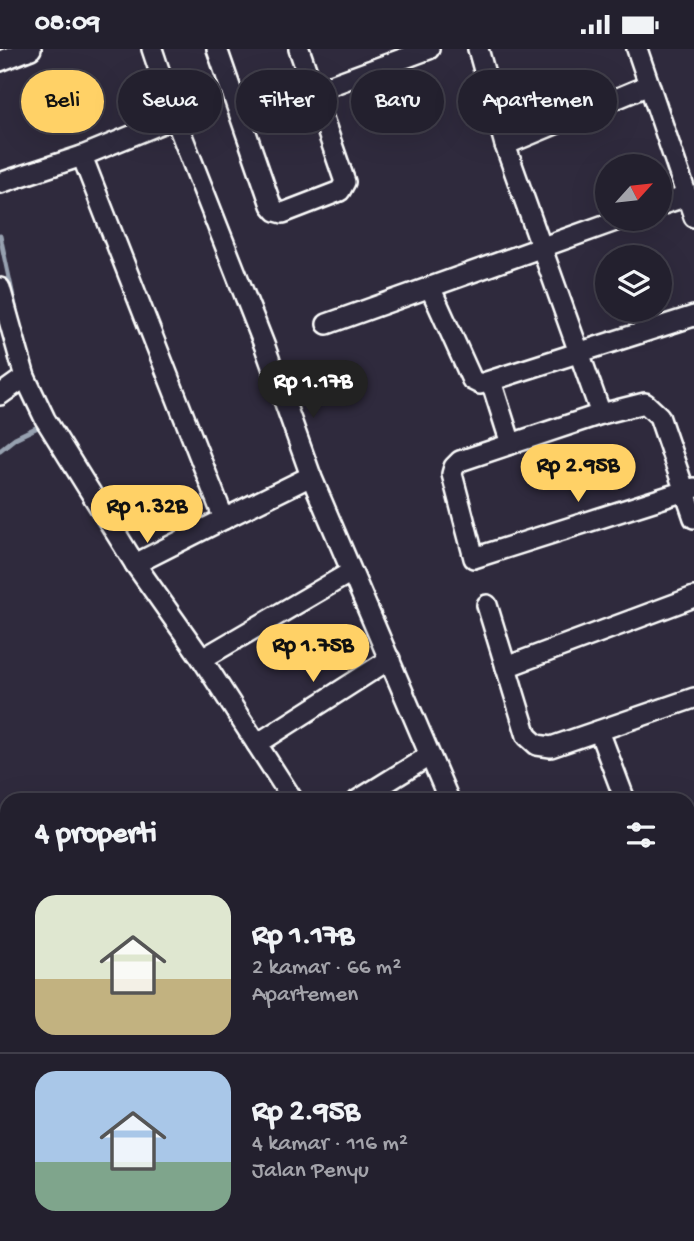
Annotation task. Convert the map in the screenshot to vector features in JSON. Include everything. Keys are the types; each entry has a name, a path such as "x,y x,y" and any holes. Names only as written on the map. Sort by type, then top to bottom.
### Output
{"street":[{"path":"0,61 31,49"},
{"path":"152,49 159,70"},
{"path":"217,49 236,104"},
{"path":"299,49 306,70"},
{"path":"337,83 429,49"},
{"path":"478,49 505,145 601,414"},
{"path":"637,49 694,216"},
{"path":"505,145 649,85"},
{"path":"0,183 82,156 138,133"},
{"path":"181,133 265,347 311,475 446,793"},
{"path":"246,133 271,205 279,213 340,191 344,186 344,178 328,133"},
{"path":"82,156 224,519"},
{"path":"672,201 687,196"},
{"path":"327,324 595,228"},
{"path":"430,286 472,380 480,384 694,316"},
{"path":"0,288 25,377 45,419 135,564 202,659 288,793"},
{"path":"0,395 25,377"},
{"path":"491,381 511,444"},
{"path":"690,490 474,558 452,470 460,461 642,402 654,409 659,417 690,490 694,518"},
{"path":"135,564 311,475"},
{"path":"202,659 351,572"},
{"path":"506,667 694,597"},
{"path":"486,605 527,736 537,745 551,747 694,698"},
{"path":"257,744 390,659"},
{"path":"599,731 622,793"},
{"path":"369,793 429,756"}],"waterway":[{"path":"0,236 17,315"},
{"path":"0,450 15,438 42,425"}]}
